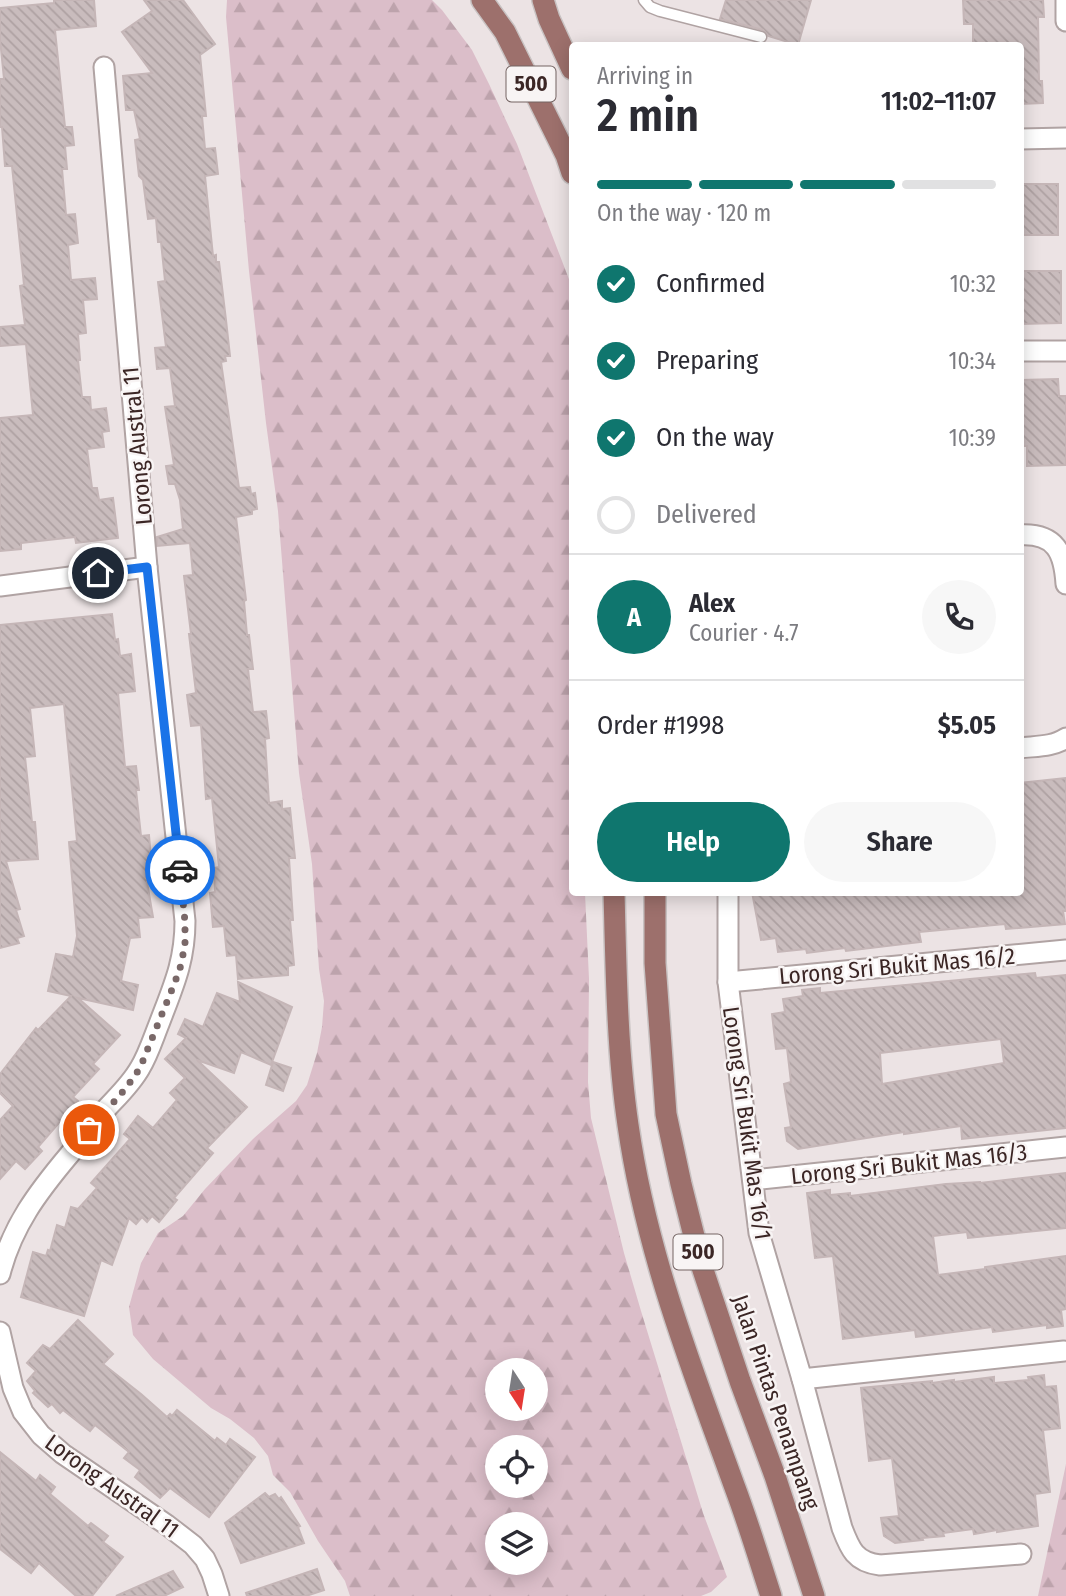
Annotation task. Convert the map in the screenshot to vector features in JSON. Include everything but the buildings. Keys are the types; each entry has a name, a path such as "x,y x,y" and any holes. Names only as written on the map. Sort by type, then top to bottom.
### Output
{"main road":[{"name":"500","path":"482,0 505,32 569,164"},
{"name":"500","path":"543,0 569,62"},
{"name":"500","path":"614,896 620,1042 628,1125 641,1197 678,1332 736,1489 771,1596"},
{"name":"Jalan Pintas Penampang","path":"655,896 655,963 666,1114 681,1184 701,1264 814,1596"}],"street":[{"path":"1066,0 1066,21"},
{"name":"Lorong Austral 11","path":"0,1274 5,1254 18,1226 39,1192 140,1068 181,965 185,944 185,922 147,567 104,66"},
{"path":"1024,139 1066,138"},
{"path":"1024,351 1066,351"},
{"path":"1024,535 1054,543 1061,552 1065,565 1066,584"},
{"path":"0,586 147,567"},
{"path":"1024,748 1048,745 1066,738"},
{"name":"Lorong Sri Bukit Mas 16/1","path":"728,896 728,982 759,1233 842,1528 852,1551 868,1564 880,1565 1021,1555"},
{"name":"Lorong Sri Bukit Mas 16/2","path":"728,982 1066,950"},
{"name":"Lorong Sri Bukit Mas 16/3","path":"752,1180 1066,1147"},
{"name":"Lorong Austral 11","path":"0,1332 13,1388 23,1412 41,1435 63,1454 193,1545 205,1559 219,1596"},
{"path":"802,1379 1065,1351"}],"lane":[{"path":"644,0 650,7 660,11 761,37"}],"green space":[{"path":"227,0 432,0 472,50 489,84 517,144 569,279 569,896 585,896 591,1118 641,1311 703,1513 727,1577 711,1592 701,1596 350,1596 345,1581 290,1492 273,1475 268,1456 254,1438 211,1408 153,1359 133,1335 129,1307 141,1263 158,1233 183,1216 253,1139 296,1101 307,1085 322,1027 324,1001 319,969 312,864 299,773 278,511 249,271 226,17"},
{"path":"1066,1464 1066,1596 1038,1596"}],"way so far":[{"path":"89,1130 140,1068 181,965 185,922 180,870"}],"route":[{"path":"98,573 147,567 180,870"}]}
